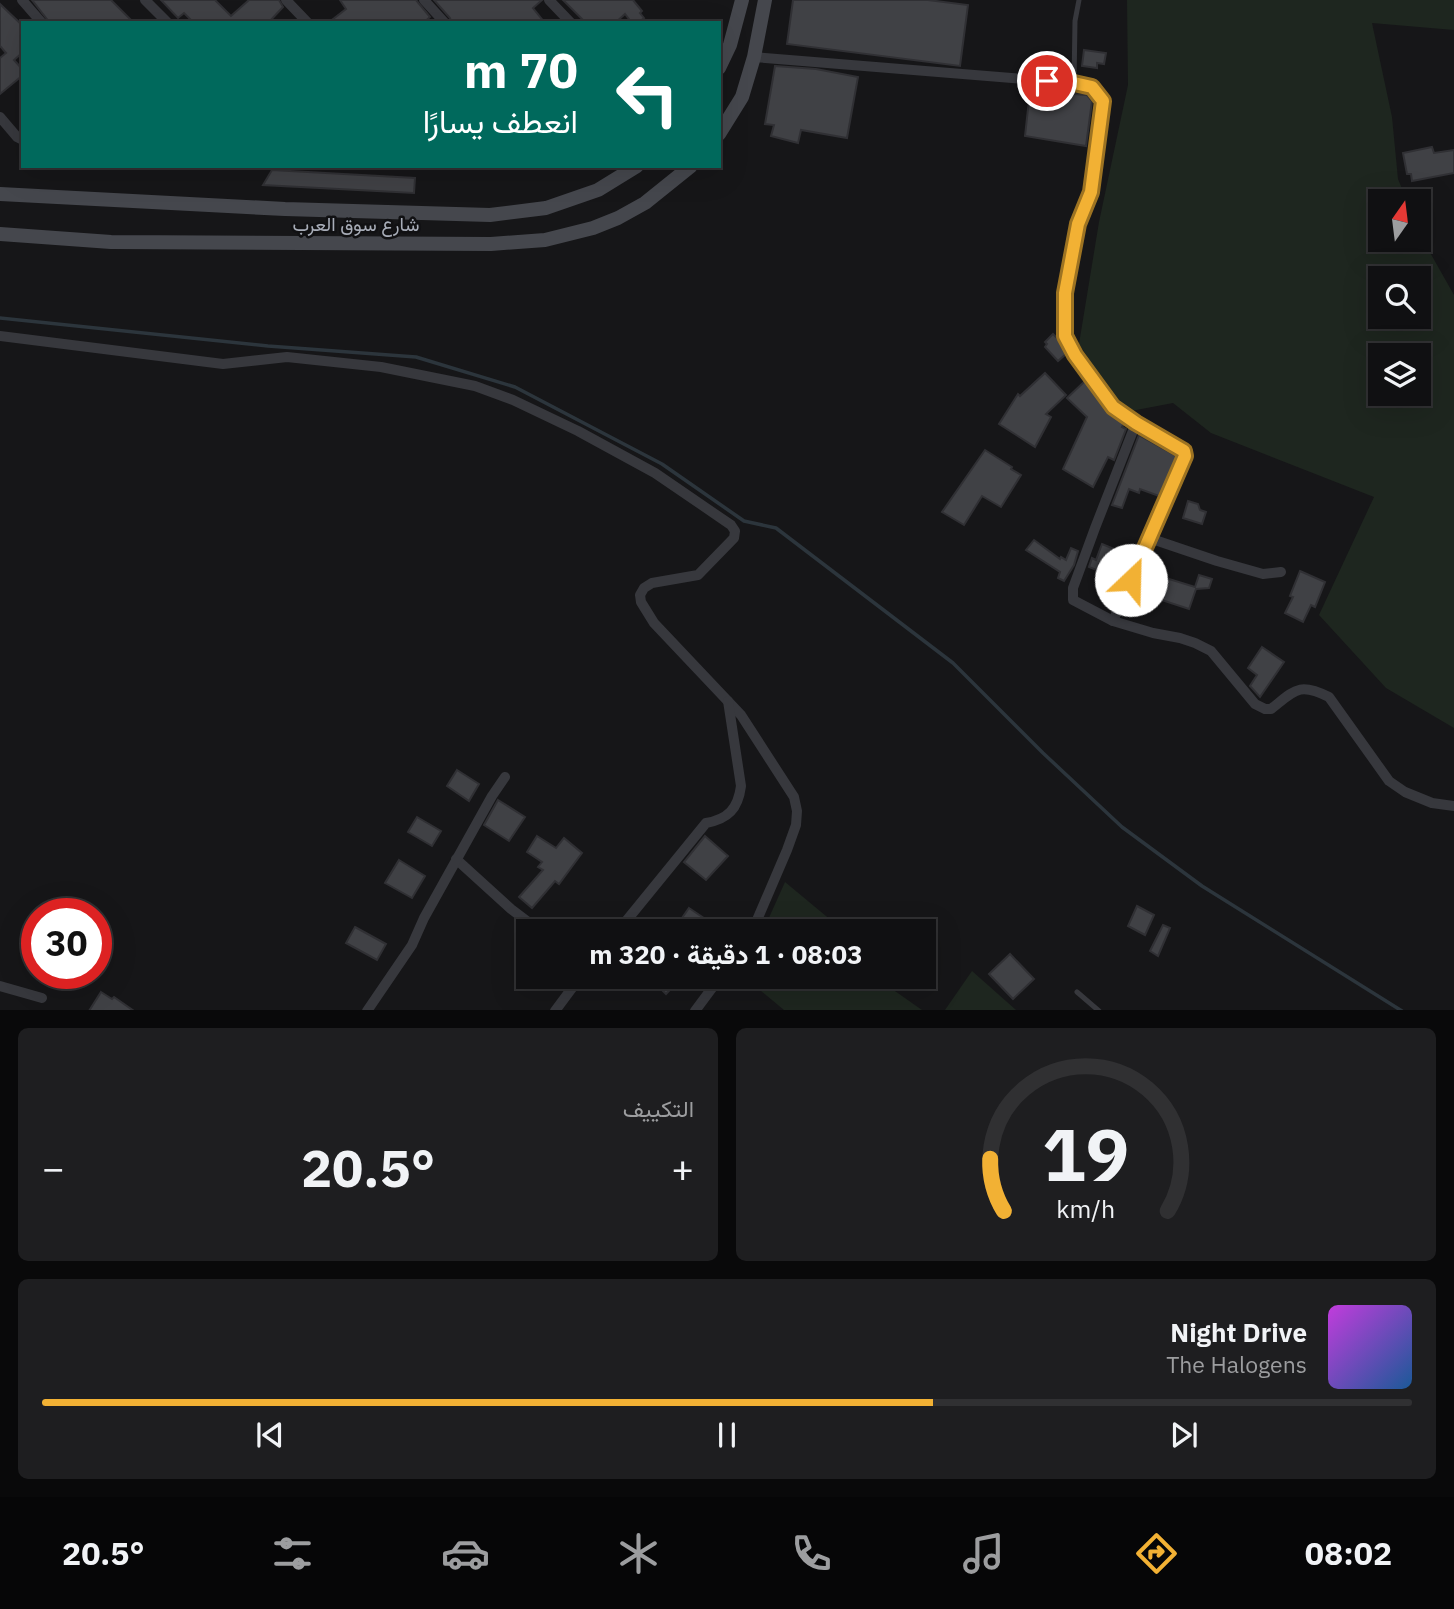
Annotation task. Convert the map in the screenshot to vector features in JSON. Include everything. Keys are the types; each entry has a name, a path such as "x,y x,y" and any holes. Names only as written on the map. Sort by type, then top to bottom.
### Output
{"main road":[{"path":"721,64 730,45 742,0"},
{"path":"721,131 742,97 754,57 765,0"},
{"path":"0,194 285,209 490,215 546,208 597,190 634,168"},
{"name":"شارع سوق العرب","path":"0,234 124,242 491,244 545,240 593,228 618,218 645,203 689,168"}],"street":[{"path":"22,0 40,21"},
{"path":"145,0 166,21"},
{"path":"286,0 304,19"},
{"path":"424,0 443,21"},
{"path":"549,0 569,21"},
{"path":"754,57 1074,83 1092,87 1103,101 1091,192 1078,224 1065,293 1065,336 1075,355 1113,407 1184,451 1185,456 1112,621"},
{"path":"0,117 21,139"},
{"path":"0,336 223,363 287,357 381,367 475,386 513,400 579,431 656,473 732,525 735,531 732,542 698,575 652,583 644,588 640,595 641,602 654,623 741,715 794,797 796,825 757,919"},
{"path":"1136,423 1073,588 1073,600 1112,621 1180,638 1211,652 1255,704 1265,709 1271,709 1301,689 1314,690 1329,697 1389,781 1405,792 1432,803 1454,806"},
{"path":"1149,538 1264,574 1281,572"},
{"path":"628,919 706,823 722,820 734,809 740,797 741,786 728,701"},
{"path":"367,1010 412,945 424,918 505,777"},
{"path":"457,859 525,919"},
{"path":"0,986 42,998"},
{"path":"555,1010 572,989"},
{"path":"695,1010 711,989"}],"lane":[{"path":"1074,83 1075,20 1079,0"},
{"path":"1077,992 1099,1010"}],"shaded area":[{"path":"1127,0 1454,0 1454,30 1372,23 1392,117 1398,179 1402,189 1368,189 1368,252 1430,252 1454,295 1454,728 1386,688 1319,615 1374,497 1211,433 1173,403 1131,411 1116,401 1079,344 1099,222 1128,85"},
{"path":"785,882 830,919 768,919"},
{"path":"972,971 1016,1010 945,1010"},
{"path":"759,989 892,989 922,1010 784,1010"}],"building":[{"path":"32,0 111,0 132,21 48,21"},
{"path":"161,0 215,0 231,16 249,0 279,0 283,7 270,21 192,21 184,13 178,18"},
{"path":"340,0 416,0 430,17 425,21 331,21 346,9"},
{"path":"434,0 542,0 533,8 543,21 451,21"},
{"path":"563,0 633,0 644,18 640,21 630,21 625,14 617,21 584,21"},
{"path":"793,0 928,0 968,5 960,66 787,44"},
{"path":"0,4 21,24 21,54 14,60 21,68 21,77 0,94 0,58 6,53 0,46"},
{"path":"1084,50 1106,53 1104,64 1097,63 1097,68 1082,66"},
{"path":"775,66 816,69 858,77 847,138 801,130 798,143 771,136 774,125 765,124"},
{"path":"1030,91 1087,95 1092,101 1086,146 1025,136"},
{"path":"1432,147 1434,153 1454,150 1454,173 1412,181 1411,174 1407,174 1403,153"},
{"path":"272,170 415,178 414,193 263,185"},
{"path":"1053,334 1066,354 1058,361 1045,347 1045,342"},
{"path":"1045,373 1066,395 1046,414 1051,417 1035,447 999,424 1018,394 1020,396"},
{"path":"1085,381 1107,412 1124,423 1122,427 1126,429 1114,460 1108,457 1093,487 1063,469 1087,417 1067,398"},
{"path":"1139,435 1177,456 1159,496 1140,489 1139,493 1129,489 1122,508 1112,505"},
{"path":"985,450 1021,475 1001,507 982,496 964,525 942,512"},
{"path":"1188,501 1198,504 1200,510 1206,512 1202,524 1183,518"},
{"path":"1034,540 1060,559 1061,557 1066,560 1071,548 1078,551 1074,565 1064,581 1058,578 1060,572 1026,550"},
{"path":"1102,544 1131,556 1123,581 1089,567 1092,558 1096,560"},
{"path":"1143,571 1195,587 1199,575 1212,579 1209,588 1196,589 1189,609 1137,592 1139,587 1136,586"},
{"path":"1300,571 1325,582 1315,607 1311,605 1303,622 1285,613 1293,597 1290,596"},
{"path":"1262,647 1284,662 1260,697 1250,686 1257,675 1248,668"},
{"path":"457,770 479,784 469,801 447,786"},
{"path":"498,800 525,817 509,841 484,825"},
{"path":"417,817 441,831 432,846 408,832"},
{"path":"537,836 556,848 564,838 582,853 559,884 555,881 532,908 519,897 543,870 538,867 542,862 527,852"},
{"path":"705,836 728,856 706,880 684,862"},
{"path":"399,860 425,876 412,898 385,883"},
{"path":"1137,906 1154,915 1145,935 1128,926"},
{"path":"689,908 705,919 681,919"},
{"path":"1163,925 1170,928 1158,956 1150,951"},
{"path":"355,927 386,944 377,960 346,943"},
{"path":"1010,954 1034,979 1013,999 989,974"},
{"path":"101,992 133,1010 90,1010"}],"waterway":[{"path":"0,318 268,346 416,357 515,387 662,464 744,521 776,528 953,663 1122,827 1202,886 1400,1010"}],"route":[{"path":"1047,81 1092,87 1103,101 1091,192 1078,224 1065,293 1065,336 1075,355 1113,407 1184,451 1185,456 1131,580"}]}
